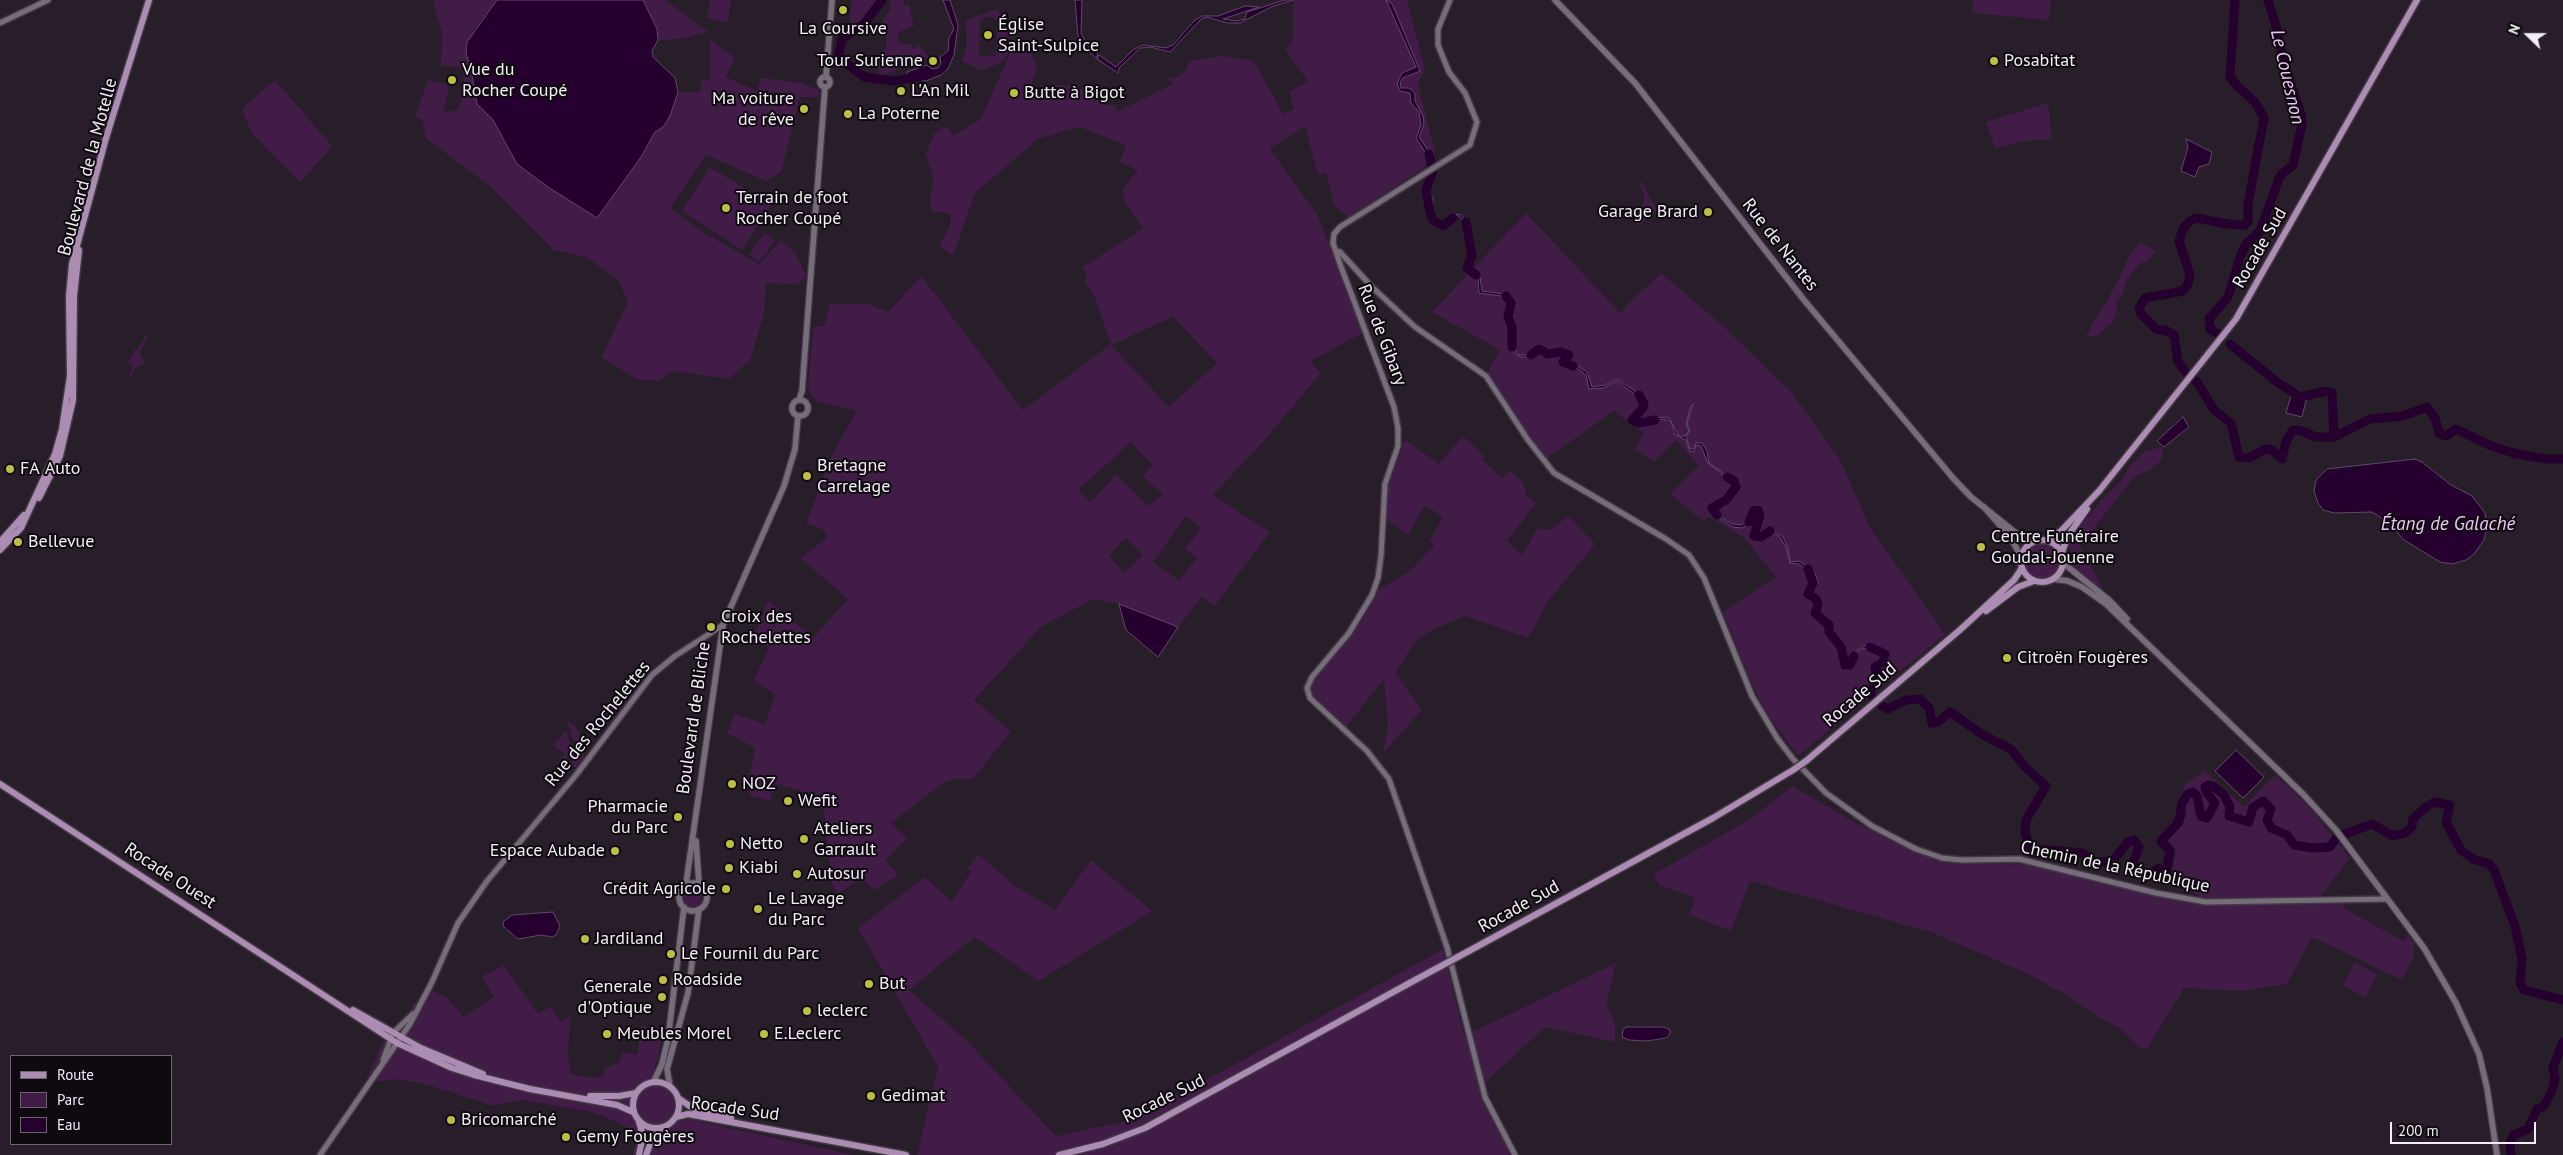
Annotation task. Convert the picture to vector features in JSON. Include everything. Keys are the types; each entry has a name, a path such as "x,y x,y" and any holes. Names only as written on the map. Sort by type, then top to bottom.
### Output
{"main road":[{"name":"Boulevard de la Motelle","path":"0,550 21,528 25,514 55,454 62,430 70,376 69,296 72,264 106,138 150,0"},
{"path":"798,400 804,401 808,407 805,414 798,416 793,412 792,407 802,391 825,87 820,81 826,76 832,0"},
{"name":"Rue de Nantes","path":"1556,0 1635,82 1804,300 1953,478 1984,507 2022,538 2034,541"},
{"name":"Rocade Sud","path":"2062,553 2067,537 2099,491 2231,326 2254,290 2417,0"},
{"name":"Boulevard de Bliche","path":"686,884 695,829 708,719 723,625 784,486 795,449 798,416"},
{"name":"Rocade Sud","path":"2048,540 2061,530 2099,491"},
{"name":"Rue de Nantes","path":"1984,507 2011,538 2021,557"},
{"name":"Boulevard de la Motelle","path":"0,542 25,514"},
{"path":"2053,579 2060,572 2063,563 2062,553 2048,540 2034,541 2026,547 2021,557 2022,568 2026,576 2034,581 2044,582 2053,579 2068,581 2102,600 2303,794 2336,830 2439,971 2475,1042 2487,1088 2497,1155"},
{"path":"2063,563 2109,600 2139,635"},
{"name":"Rocade Sud","path":"1060,1155 1103,1144 1145,1128 1713,818 1793,770 1806,761 1960,629 2014,580 2022,568"},
{"name":"Rocade Sud","path":"1960,629 2018,587 2034,581"},
{"path":"2102,600 2109,600"},
{"name":"Rocade Ouest","path":"0,784 323,993 389,1040 398,1042 452,1068 500,1082 617,1105 633,1112"},
{"name":"Boulevard de Bliche","path":"695,829 699,884"},
{"path":"654,1081 662,1064 668,1039 684,908 679,896 681,889 686,884 699,884 704,888 707,895 705,904 699,909 691,911 684,908"},
{"path":"646,1155 652,1139 661,1128 676,1117 678,1098 670,1086 667,1069 688,993 699,909"},
{"name":"Rocade Ouest","path":"323,993 393,1032 398,1042"},
{"path":"639,1155 643,1135 639,1122 633,1112 633,1099 640,1087 654,1081 670,1086"},
{"name":"Rocade Ouest","path":"575,1096 619,1096 636,1093"},
{"name":"Rocade Sud","path":"678,1098 694,1109 706,1113 781,1128 790,1132"},
{"name":"Rocade Sud","path":"676,1117 688,1114 906,1155"},
{"path":"639,1122 653,1128 661,1128"}],"street":[{"path":"0,23 48,0"},
{"name":"Rue de Gibary","path":"1450,0 1440,24 1438,45 1449,72 1465,93 1477,122 1470,145 1340,227 1334,234 1336,251 1389,392 1398,428 1398,446 1385,484 1381,556 1378,578 1372,595 1348,633 1312,677 1308,684 1308,692 1324,712 1367,751 1389,779 1447,947 1485,1097 1515,1155"},
{"name":"Chemin de la République","path":"1336,251 1340,252 1372,287 1415,327 1486,376 1528,440 1554,473 1666,538 1689,555 1704,578 1752,696 1777,738 1793,760 1826,793 1872,826 1916,849 1942,858 1962,860 2019,859 2156,893 2206,902 2387,899"},
{"name":"Rue des Rochelettes","path":"320,1155 398,1042 418,1009 458,923 470,903 507,855 576,775 652,675 675,656 723,625"},
{"path":"382,1063 393,1032 418,1009"}],"green space":[{"path":"433,0 497,0 474,30 466,54 470,64 477,104 493,120 517,164 597,218 641,157 655,132 663,127 670,116 678,92 700,92 701,81 710,79 710,39 735,58 726,77 757,91 761,78 801,83 819,90 819,97 800,97 781,172 766,181 706,155 670,208 706,234 759,264 781,240 795,253 807,277 797,284 766,283 764,314 750,360 729,379 673,371 657,381 636,379 601,357 628,302 619,281 586,257 553,250 491,187 426,138 422,119 415,117 428,80 447,84 449,89 443,112 457,111 465,88 463,67 441,66 442,33"},
{"path":"643,0 665,0 708,32 681,39 658,40 657,28"},
{"path":"710,0 731,0 728,22 707,18"},
{"path":"852,0 882,0 864,24 848,33 838,31 839,25 849,26"},
{"path":"890,0 903,0 904,6 909,5 914,26 897,33 900,44 911,44 913,49 919,44 929,57 884,75 879,73 875,63 886,48 887,40 879,27 890,10"},
{"path":"1293,0 1407,0 1425,69 1418,85 1435,153 1425,167 1348,217 1334,206 1326,173 1318,175 1305,126 1270,149 1318,216 1363,333 1310,361 1321,373 1263,442 1213,495 1270,532 1215,605 1202,597 1178,627 1119,604 1093,599 1041,627 974,700 1011,731 973,779 955,779 943,783 891,823 907,838 885,861 898,875 874,890 861,878 838,894 831,882 823,798 775,783 770,801 749,795 754,777 749,776 755,748 727,733 735,714 765,724 775,695 754,680 769,647 753,640 768,600 813,638 848,599 800,558 827,538 824,530 806,523 830,459 856,411 816,401 808,389 813,327 824,326 830,304 869,304 888,312 921,276 1023,410 1111,344 1095,298 1084,280 1087,277 1083,267 1143,228 1124,201 1124,194 1122,192 1137,170 1120,161 1126,145 1080,127 1038,139 975,193 953,256 939,245 951,224 950,214 932,211 930,201 933,177 926,153 934,134 947,126 953,136 981,119 1010,53 1030,49 1037,69 1031,85 1033,88 1047,91 1056,85 1076,86 1107,105 1115,105 1117,112 1173,84 1168,79 1179,76 1187,69 1188,63 1193,60 1223,56 1250,60 1256,65 1283,114 1294,109 1289,92 1308,81 1285,50 1293,40","holes":["1173,317 1217,363 1169,407 1111,345","1131,442 1152,465 1142,476 1163,494 1149,506 1116,475 1090,502 1078,490","1186,516 1201,528 1185,549 1197,558 1179,580 1153,562","1126,538 1143,555 1124,573 1109,555"]},
{"path":"1973,0 2051,0 2049,20 1972,13"},
{"path":"997,9 1009,30 1008,54 1001,63 981,70 962,61 967,43 966,20","holes":["985,17 997,20 996,56 979,56 980,21"]},
{"path":"275,80 332,146 300,183 251,132 242,108"},
{"path":"2048,103 2052,139 2019,142 1995,148 1986,122"},
{"name":"Terrain de foot Rocher Coupé","path":"710,167 771,205 742,250 682,211"},
{"path":"1641,181 1657,210 1639,226 1630,217 1644,204 1644,195 1639,183"},
{"path":"1526,213 1621,314 1628,304 1661,273 1723,326 1792,393 1839,458 1871,529 1945,634 1798,756 1765,711 1723,612 1776,577 1745,539 1709,516 1703,521 1670,494 1699,465 1676,440 1654,462 1634,449 1644,434 1614,411 1543,461 1488,372 1500,350 1432,312"},
{"path":"765,233 775,241 759,262 749,254"},
{"path":"2140,242 2156,251 2146,262 2140,263 2127,280 2122,295 2115,304 2118,309 2113,322 2097,336 2085,337 2116,285 2128,258"},
{"path":"146,334 148,335 140,353 145,363 134,369 130,378 128,377 133,365 128,362 135,349 138,350"},
{"path":"1463,436 1485,457 1482,459 1502,479 1510,471 1523,483 1527,496 1536,504 1507,541 1522,555 1538,528 1548,530 1568,516 1595,544 1549,600 1528,638 1465,616 1430,631 1414,643 1395,673 1422,710 1383,753 1388,727 1384,679 1346,727 1312,696 1309,690 1311,682 1361,622 1378,590 1410,571 1434,546 1430,540 1443,517 1425,505 1408,535 1384,518 1386,493 1405,440 1439,464"},
{"path":"2163,447 2162,460 2150,470 2134,477 2083,542 2075,533 2100,502 2119,483 2129,467 2145,451"},
{"path":"2073,535 2106,596 2070,566 2071,552 2068,544"},
{"path":"2041,543 2048,544 2054,548 2058,554 2058,568 2054,574 2048,578 2041,579 2034,578 2028,574 2024,568 2023,561 2024,554 2028,548 2034,544"},
{"path":"567,720 577,729 583,740 584,758 577,768 571,765 575,745"},
{"path":"566,731 570,744 566,761 562,758 565,754 553,745"},
{"path":"2205,771 2244,807 2275,775 2312,810 2350,858 2319,898 2346,898 2344,908 2403,941 2408,936 2414,943 2414,956 2402,980 2312,937 2287,984 2240,991 2184,988 2147,1049 2139,1048 2121,1029 2097,1016 2065,994 2028,974 1933,933 1750,881 1731,931 1689,915 1695,898 1659,885 1654,874 1752,818 1792,786 1856,823 1938,861 2031,865 2154,895 2202,903 2203,899 2171,877 2176,850 2165,836 2187,817 2184,785"},
{"path":"978,854 1014,885 1055,910 1091,860 1152,911 1039,981 974,937 909,990 967,1041 1056,1136 1126,1121 1219,1073 1443,949 1464,1036 1616,963 1606,1003 1615,1024 1615,1042 1545,1027 1486,1082 1492,1107 1520,1155 917,1155 938,1067 858,928 925,877 952,902 971,871 967,869"},
{"path":"692,887 699,890 702,897 699,904 692,907 685,904 682,897 685,890"},
{"path":"2355,963 2377,974 2365,997 2343,986"},
{"path":"504,965 538,1014 551,1006 560,1022 571,1016 568,1051 571,1074 596,1078 603,1076 605,1068 619,1062 622,1052 637,1055 641,1026 664,1030 654,1073 692,1120 854,1155 633,1155 636,1141 624,1125 592,1112 521,1100 493,1106 428,1085 400,1079 374,1082 367,1079 381,1045 427,988 449,999 463,1017 494,997 481,977"}],"water":[{"path":"497,0 643,0 657,29 658,40 652,51 653,57 675,78 678,92 670,116 663,127 655,132 641,157 597,218 548,187 517,164 493,120 477,104 470,64 466,54 467,42"},
{"path":"943,0 950,0 958,25 954,55 948,69 941,75 926,81 911,79 907,72 927,65 932,69 938,68 941,63 940,57 948,51 949,38 954,29"},
{"path":"1075,0 1082,0 1081,33 1088,46 1098,54 1096,58 1086,49 1078,36"},
{"path":"1285,0 1293,0 1271,7 1240,23 1227,23 1207,17 1201,19 1170,52 1150,47 1140,48 1119,68 1118,73 1097,59 1099,55 1116,67 1133,50 1143,45 1166,48 1173,45 1195,20 1202,16 1218,16 1245,6 1259,7 1223,19 1236,21 1245,19 1247,12"},
{"path":"1386,0 1392,4 1420,71 1403,78 1400,82 1401,88 1409,88 1415,93 1415,101 1423,116 1424,124 1419,137 1434,159 1430,166 1429,158 1416,138 1421,125 1419,112 1411,103 1410,93 1400,91 1397,84 1402,73 1416,67"},
{"path":"2186,139 2212,152 2209,164 2199,167 2195,177 2181,171 2188,147"},
{"path":"1434,169 1435,174 1427,188 1433,199 1432,212 1440,226 1444,226 1456,214 1461,215 1466,221 1471,231 1474,260 1469,265 1469,270 1480,277 1482,291 1503,294 1512,300 1513,310 1510,317 1515,331 1514,343 1516,352 1519,355 1534,355 1538,348 1549,354 1557,351 1572,355 1567,364 1577,366 1587,372 1592,387 1605,385 1617,379 1641,395 1647,406 1636,421 1642,424 1656,417 1669,418 1679,436 1685,436 1689,431 1686,424 1690,408 1693,404 1687,424 1690,431 1686,436 1690,449 1693,449 1696,443 1702,443 1707,451 1709,463 1738,484 1738,489 1725,506 1714,509 1715,514 1732,524 1741,525 1750,520 1752,506 1759,506 1761,514 1754,510 1749,524 1742,528 1733,527 1714,515 1712,508 1725,503 1736,489 1736,485 1708,463 1701,446 1696,445 1694,451 1690,452 1686,440 1675,434 1671,422 1661,419 1642,425 1631,422 1644,408 1641,399 1617,381 1603,388 1589,389 1586,375 1577,368 1563,364 1569,356 1560,354 1548,355 1539,350 1534,356 1530,357 1521,357 1514,353 1511,347 1513,330 1507,316 1512,308 1509,301 1501,296 1479,293 1478,278 1467,270 1472,257 1469,230 1465,221 1457,215 1444,227 1438,226 1432,222 1426,186"},
{"path":"2291,396 2306,401 2302,417 2286,413"},
{"path":"2183,417 2189,427 2164,447 2157,441"},
{"name":"Étang de Galaché","path":"2415,459 2422,462 2451,485 2472,496 2485,513 2487,527 2484,540 2474,554 2466,560 2452,564 2440,562 2404,540 2388,522 2372,512 2334,513 2323,510 2318,503 2314,491 2316,480 2327,469"},
{"path":"1761,514 1762,519 1756,537 1760,539 1758,540 1753,536 1760,522"},
{"path":"1767,529 1777,533 1783,537 1788,548 1790,562 1799,561 1815,574 1818,582 1810,595 1818,599 1820,608 1816,614 1830,623 1831,635 1844,650 1842,657 1845,664 1850,666 1856,651 1863,646 1874,646 1881,649 1880,651 1863,648 1856,653 1851,666 1844,667 1840,658 1842,650 1828,633 1829,625 1822,622 1814,613 1818,607 1815,600 1807,595 1814,584 1811,574 1799,564 1790,563 1786,547 1779,536 1769,532 1760,539"},
{"path":"1119,604 1178,627 1158,657 1126,630"},
{"path":"2236,750 2264,777 2243,798 2215,771"},
{"path":"553,912 560,926 556,935 552,937 541,935 518,939 504,927 503,922 512,915"},
{"path":"1626,1027 1664,1027 1670,1030 1670,1034 1666,1038 1647,1041 1629,1040 1622,1037 1623,1030"}],"waterway":[{"path":"882,0 864,24 842,39 838,57 864,77 893,81 922,76"},
{"name":"Le Couesnon","path":"2235,0 2230,77 2255,102 2264,118 2248,204 2248,222 2244,225 2228,224 2196,218 2190,221 2184,227 2179,241 2190,275 2188,284 2183,291 2145,298 2139,308 2141,314 2156,329 2167,331 2174,335 2178,362 2187,374 2197,382 2214,410 2231,423 2239,457 2249,458 2265,449 2272,450 2282,459 2286,441 2293,430 2299,430 2316,437 2334,437 2370,419 2403,416 2427,407 2435,418 2439,433 2446,436 2456,429 2489,445 2513,453 2546,459 2563,459"},
{"name":"Le Couesnon","path":"2219,334 2210,329 2209,319 2228,297 2241,254 2247,243 2260,231 2280,176 2293,165 2302,124 2301,114 2283,60 2278,33 2268,0"},
{"path":"1429,154 1433,171 1426,190 1430,213 1433,220 1443,226 1453,218"},
{"path":"1466,222 1472,256 1467,268 1476,275"},
{"path":"1506,296 1511,303 1508,317 1512,327 1512,347"},
{"name":"Le Couesnon","path":"2230,344 2277,382 2300,397 2326,391 2332,393 2334,437"},
{"path":"1531,355 1539,349 1548,354 1561,352 1569,355 1563,362 1573,366"},
{"path":"1639,395 1644,404 1643,408 1632,420 1639,423 1655,420"},
{"path":"1717,515 1712,508 1726,500 1736,487 1734,481 1727,477"},
{"path":"1749,522 1754,510 1758,510 1760,515 1754,536 1761,537 1770,531"},
{"path":"1808,569 1813,583 1808,594 1816,599 1818,605 1815,613 1829,625 1829,632 1841,647 1845,665 1850,665 1854,656"},
{"path":"1870,647 1885,654 1883,662 1875,667 1878,679 1870,692 1872,696"},
{"path":"1882,706 1888,709 1906,700 1920,699 1929,708 1932,723 1938,722 1950,712 1983,735 2011,749 2025,767 2046,786 2026,820 2025,832 2028,843 2033,849 2082,853 2095,862 2112,862 2128,842 2134,840 2139,847 2133,863 2139,872 2150,874 2159,868 2161,874 2166,874 2170,851 2161,841 2179,822 2182,803 2188,794 2193,792 2197,796 2201,816 2207,818 2215,803 2207,793 2205,787 2208,785 2213,786 2224,795 2230,807 2229,816 2249,822 2253,807 2263,801 2271,809 2267,820 2271,828 2287,835 2294,845 2313,848 2330,847 2337,837 2372,824 2393,836 2405,833 2412,827 2413,819 2427,806 2435,802 2450,805 2446,822 2461,850 2473,859 2489,864 2494,870 2515,926 2522,959 2520,983 2524,990 2563,1000"},
{"path":"2511,1155 2510,1142 2514,1135 2528,1129 2537,1109 2544,1106 2552,1091 2555,1079 2553,1067 2563,1042"}],"place":[{"name":"La Coursive","path":"843,10"},
{"name":"Église Saint-Sulpice","path":"988,35"},
{"name":"Tour Surienne","path":"933,61"},
{"name":"Posabitat","path":"1994,61"},
{"name":"Vue du Rocher Coupé","path":"452,80"},
{"name":"L'An Mil","path":"901,91"},
{"name":"Butte à Bigot","path":"1014,93"},
{"name":"Ma voiture de rêve","path":"804,109"},
{"name":"La Poterne","path":"848,114"},
{"name":"Terrain de foot Rocher Coupé","path":"726,208"},
{"name":"Garage Brard","path":"1708,212"},
{"name":"FA Auto","path":"10,469"},
{"name":"Bretagne Carrelage","path":"807,476"},
{"name":"Bellevue","path":"18,542"},
{"name":"Centre Funéraire Goudal-Jouenne","path":"1981,547"},
{"name":"Croix des Rochelettes","path":"711,627"},
{"name":"Citroën Fougères","path":"2007,658"},
{"name":"NOZ","path":"732,784"},
{"name":"Wefit","path":"788,801"},
{"name":"Pharmacie du Parc","path":"678,817"},
{"name":"Ateliers Garrault","path":"804,839"},
{"name":"Netto","path":"730,844"},
{"name":"Espace Aubade","path":"615,851"},
{"name":"Kiabi","path":"729,868"},
{"name":"Autosur","path":"797,874"},
{"name":"Crédit Agricole","path":"726,889"},
{"name":"Le Lavage du Parc","path":"758,909"},
{"name":"Jardiland","path":"585,939"},
{"name":"Le Fournil du Parc","path":"671,954"},
{"name":"Roadside","path":"663,980"},
{"name":"But","path":"869,984"},
{"name":"Generale d'Optique","path":"662,997"},
{"name":"leclerc","path":"807,1011"},
{"name":"Meubles Morel","path":"607,1034"},
{"name":"E.Leclerc","path":"764,1034"},
{"name":"Gedimat","path":"871,1096"},
{"name":"Bricomarché","path":"451,1120"},
{"name":"Gemy Fougères","path":"566,1137"}]}
